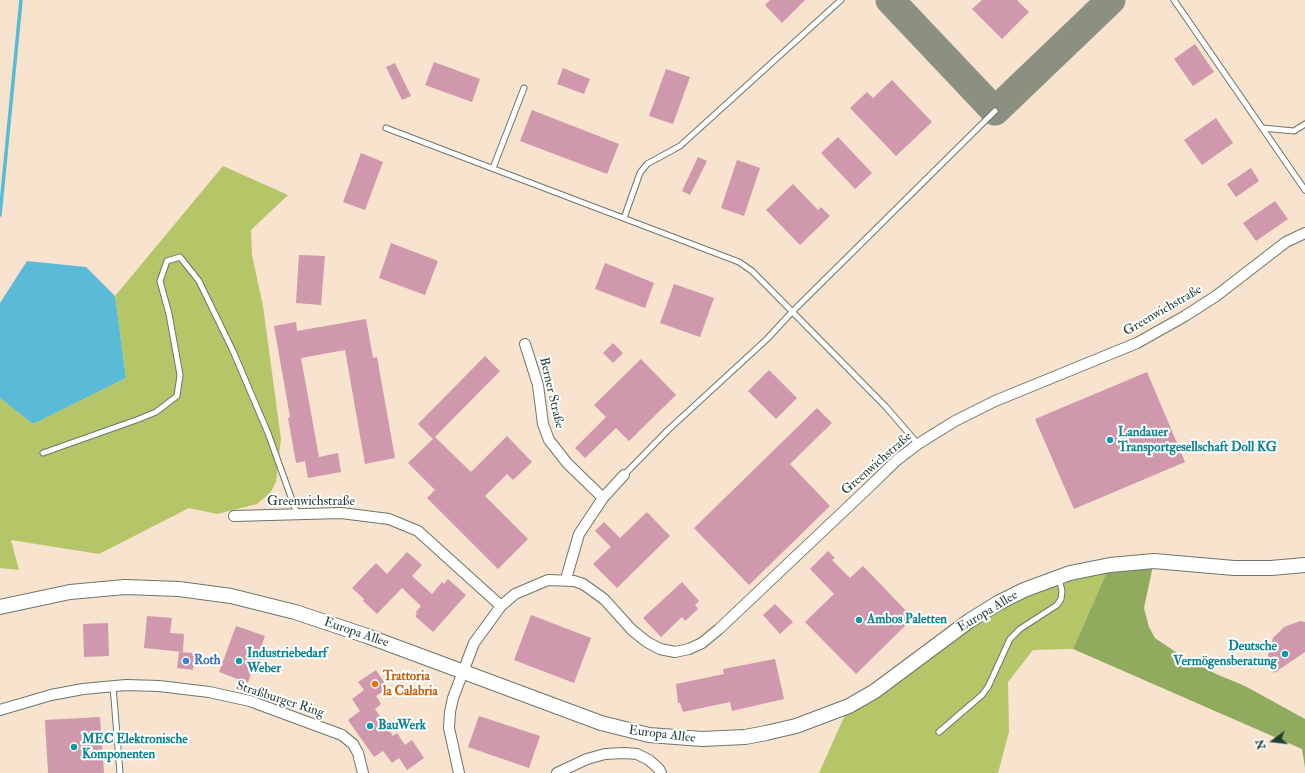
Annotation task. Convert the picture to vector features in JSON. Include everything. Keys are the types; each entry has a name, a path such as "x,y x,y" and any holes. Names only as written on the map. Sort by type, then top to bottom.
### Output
{"main road":[{"name":"Europa Allee","path":"0,607 43,596 98,589 157,588 231,596 295,612 367,636 601,723 627,731 676,739 702,740 745,737 796,726 849,706 875,691 969,621 998,603 1024,590 1058,577 1104,566 1154,561 1234,568 1271,568 1305,565"}],"street":[{"name":"Greenwichstraße","path":"459,773 450,741 449,720 453,698 462,672 474,643 501,606 524,588 548,580 566,579 583,584 604,599 632,630 647,642 660,649 675,652 689,650 702,643 719,629 897,460 918,444 955,421 994,401 1138,343 1216,296 1286,242 1305,233"},
{"name":"Berner Straße","path":"525,344 538,385 543,424 549,440 567,463 603,498"},
{"path":"566,579 579,534 603,498 624,475"},
{"name":"Greenwichstraße","path":"234,516 348,514 389,519 418,531 501,606"},
{"name":"Straßburger Ring","path":"0,710 51,695 83,689 113,686 159,686 208,692 250,701 342,736 353,744 358,753 363,773"},
{"path":"557,773 587,759 605,754 624,753 637,754 649,760 659,769 661,773"}],"lane":[{"path":"624,218 640,173 648,164 680,146 841,0"},
{"path":"1174,0 1305,190"},
{"path":"493,168 524,88"},
{"path":"624,475 668,430 767,339 792,312 914,193 995,111"},
{"path":"1262,128 1294,131 1305,124"},
{"path":"386,128 739,262 752,271 886,407 918,444"},
{"path":"43,453 156,412 177,396 180,375 169,314 160,281 167,261 180,257 198,281 233,351 268,433 297,514"},
{"path":"940,732 982,695 988,687 1010,639 1020,629 1058,605 1061,599 1062,591 1058,577"},
{"path":"113,686 120,773"}],"green space":[{"path":"223,166 288,195 251,230 252,255 263,306 281,439 276,482 270,493 257,504 217,514 189,508 99,554 11,540 19,570 0,568 0,398 33,424 126,378 115,296"},
{"path":"1154,561 1144,608 1149,627 1155,638 1180,655 1216,674 1245,686 1305,719 1305,768 1302,749 1073,649 1110,565"},
{"path":"1110,565 1073,649 1033,650 1008,682 1009,732 998,773 819,773 849,706 998,603"}],"water":[{"path":"27,261 86,267 115,296 126,378 33,424 0,398 0,303"}],"building":[{"path":"770,0 805,0 782,23 765,5"},
{"path":"982,0 1017,0 1029,12 1002,39 972,9"},
{"path":"1195,44 1214,72 1193,86 1174,59"},
{"path":"434,62 480,79 472,102 425,85"},
{"path":"395,63 411,96 402,100 386,67"},
{"path":"563,68 590,79 584,94 557,84"},
{"path":"666,69 690,77 673,124 649,116"},
{"path":"892,80 932,122 896,156 850,108 867,92 873,98"},
{"path":"532,110 619,144 607,174 520,141"},
{"path":"1216,118 1233,143 1202,165 1184,140"},
{"path":"838,137 872,173 855,189 821,153"},
{"path":"361,153 383,162 365,210 343,202"},
{"path":"698,157 707,161 690,195 682,191"},
{"path":"737,160 760,168 744,216 721,208"},
{"path":"1251,168 1259,181 1236,197 1227,184"},
{"path":"793,184 818,210 821,207 830,216 800,245 766,210"},
{"path":"1275,201 1288,219 1256,241 1243,223"},
{"path":"391,243 438,261 425,295 379,278"},
{"path":"299,255 325,256 321,305 296,303"},
{"path":"605,263 654,283 645,308 595,289"},
{"path":"674,284 714,298 700,337 660,323"},
{"path":"366,319 373,358 377,357 395,458 365,464 345,350 301,358 319,457 338,453 341,472 308,478 305,461 296,463 288,418 290,417 274,326 296,322 297,331"},
{"path":"613,343 623,353 613,363 603,353"},
{"path":"485,356 500,371 433,439 418,424"},
{"path":"641,359 676,395 629,441 616,428 585,458 575,448 606,417 594,405"},
{"path":"769,370 797,398 776,419 748,391"},
{"name":"Landauer Transportgesellschaft Doll KG","path":"1147,372 1185,462 1074,509 1035,419"},
{"path":"817,408 832,423 790,464 830,506 749,585 694,528"},
{"path":"507,436 532,462 513,480 507,474 485,496 528,539 498,569 427,498 435,490 408,463 435,437 471,472"},
{"path":"647,512 670,536 617,588 593,564 611,547 595,531 604,522 620,538"},
{"name":"Ambos Paletten","path":"828,551 835,558 832,560 850,578 863,566 913,618 856,674 805,622 834,594 810,569"},
{"path":"407,552 422,565 412,576 432,594 442,582 444,584 448,579 466,595 433,632 415,616 417,614 416,612 421,606 402,588 377,614 352,588 376,563 387,574"},
{"path":"682,582 699,601 695,605 698,609 685,621 682,617 661,637 643,618"},
{"path":"775,604 793,622 780,634 763,615"},
{"path":"531,615 591,638 574,683 514,660"},
{"path":"147,616 172,618 170,633 184,634 183,652 144,648"},
{"name":"Deutsche Vermögensberatung","path":"1300,621 1305,622 1305,652 1274,673 1268,655 1273,638 1284,627"},
{"path":"108,623 109,656 84,657 83,624"},
{"name":"Industriebedarf Weber","path":"236,626 265,636 259,652 264,654 257,672 252,670 248,683 219,672"},
{"name":"Roth","path":"179,652 195,653 193,670 177,668"},
{"path":"775,659 784,699 732,711 730,702 683,712 680,703 678,703 676,684 724,674 723,669"},
{"name":"BauWerk","path":"376,670 388,688 376,696 381,704 375,709 393,736 397,733 405,745 412,740 424,758 407,770 399,758 392,763 383,751 374,757 348,720 360,711 352,699 364,690 358,682"},
{"path":"479,716 540,736 529,768 468,747"},
{"name":"MEC Elektronische Komponenten","path":"100,717 104,773 48,773 45,720"}],"waterway":[{"path":"0,215 21,0"}],"taxiway":[{"path":"890,0 995,111 1111,0"}],"place":[{"name":"Landauer Transportgesellschaft Doll KG","path":"1110,440"},
{"name":"Ambos Paletten","path":"859,620"},
{"name":"Deutsche Vermögensberatung","path":"1285,654"},
{"name":"Roth","path":"186,661"},
{"name":"Industriebedarf Weber","path":"239,661"},
{"name":"Trattoria la Calabria","path":"375,684"},
{"name":"BauWerk","path":"370,726"},
{"name":"MEC Elektronische Komponenten","path":"74,747"}]}
